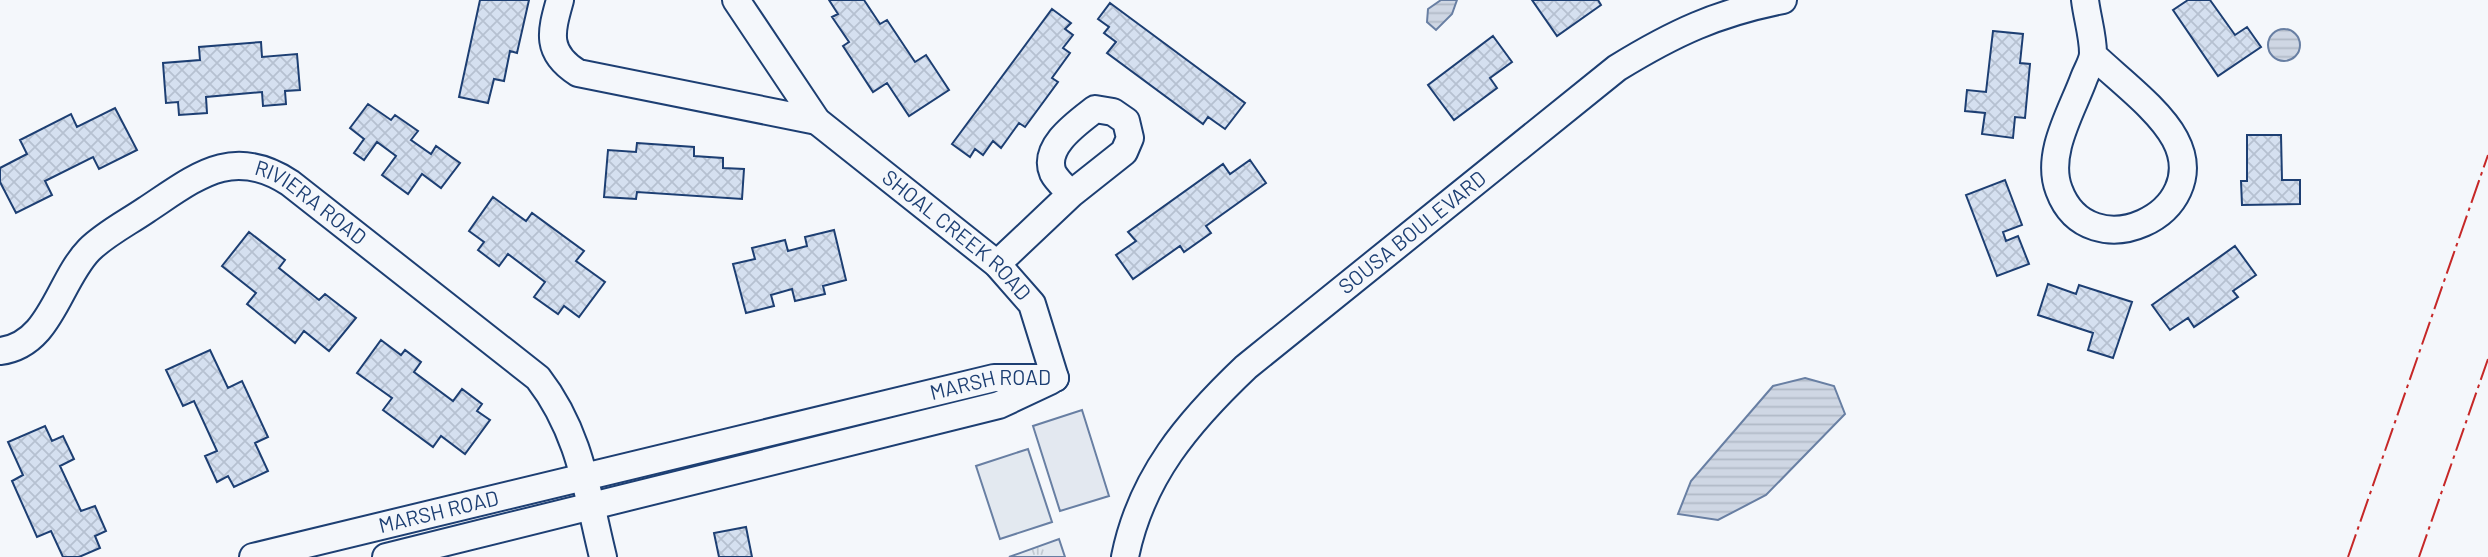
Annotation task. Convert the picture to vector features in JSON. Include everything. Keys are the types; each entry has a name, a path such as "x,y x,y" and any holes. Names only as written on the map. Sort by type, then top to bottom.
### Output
{"street":[{"name":"SHOAL CREEK ROAD","path":"560,0 551,33 553,44 567,66 578,73 817,121"},
{"name":"SHOAL CREEK ROAD","path":"736,0 817,121 997,264 1032,304 1055,379"},
{"name":"SOUSA BOULEVARD","path":"1125,557 1138,509 1160,464 1205,404 1245,367 1617,68 1675,33 1737,9 1783,0"},
{"path":"2085,0 2093,55 2057,148 2054,169 2059,191 2069,208 2085,221 2103,228 2123,230 2143,225 2160,215 2173,199 2180,180 2181,160 2176,141 2164,123 2093,55"},
{"name":"RIVIERA ROAD","path":"0,351 11,350 38,333 75,268 105,237 206,172 246,165 263,167 290,183 538,378 558,403 570,427 603,557"},
{"path":"997,264 1071,194"},
{"name":"MARSH ROAD","path":"253,557 994,377 1055,379"},
{"name":"MARSH ROAD","path":"386,557 999,405 1055,379"}],"green space":[{"path":"1028,449 1052,522 1000,539 976,466"},
{"path":"1059,539 1065,557 1009,557"}],"shaded area":[{"path":"1441,0 1457,0 1452,14 1436,30 1427,22 1428,9"},
{"path":"2284,29 2295,34 2300,45 2295,56 2284,61 2273,56 2268,45 2273,34"},
{"path":"1805,378 1834,386 1845,414 1766,495 1718,520 1678,514 1691,481 1773,386"},
{"path":"1082,410 1109,496 1060,511 1033,426"}],"building":[{"path":"480,0 529,0 517,53 510,51 504,81 494,79 488,103 459,97"},
{"path":"829,0 864,0 880,24 887,20 915,62 926,55 949,90 909,116 887,83 873,92 843,46 849,42 832,17 838,14"},
{"path":"1532,0 1598,0 1601,5 1557,36"},
{"path":"2188,0 2210,0 2235,35 2247,27 2261,47 2218,76 2173,10"},
{"path":"1110,3 1245,103 1225,129 1208,117 1203,124 1107,53 1116,42 1104,33 1109,27 1098,19"},
{"path":"1052,9 1071,23 1065,29 1073,35 1063,48 1070,53 1052,78 1058,82 1025,127 1019,123 1001,148 993,141 983,155 975,149 970,157 952,144"},
{"path":"1993,31 2023,34 2020,63 2030,64 2025,118 2015,117 2013,138 1982,134 1985,113 1965,111 1967,90 1986,92"},
{"path":"1493,36 1512,62 1490,78 1497,88 1454,120 1428,85"},
{"path":"261,42 262,57 297,54 300,90 285,91 286,104 263,106 262,92 206,97 207,113 179,115 178,102 166,103 163,63 200,60 199,47"},
{"path":"368,104 391,120 395,115 418,131 411,140 431,154 436,146 460,163 441,188 422,174 408,194 382,175 396,156 377,142 364,160 354,153 364,139 350,128"},
{"path":"115,108 137,150 99,169 93,157 45,181 52,195 16,213 0,182 0,168 27,154 20,140 71,114 77,127"},
{"path":"2247,135 2281,135 2282,180 2300,180 2300,204 2242,205 2241,181 2247,181"},
{"path":"637,143 694,147 694,156 723,158 723,168 744,169 742,199 637,192 636,199 604,197 608,150 636,152"},
{"path":"1250,160 1266,183 1206,226 1211,233 1184,252 1180,246 1133,279 1116,255 1136,241 1128,232 1223,164 1230,174"},
{"path":"2005,180 2022,225 2003,232 2006,241 2018,236 2029,264 1997,276 1966,195"},
{"path":"493,197 526,221 532,213 584,251 576,261 605,282 579,317 564,306 558,314 534,297 545,282 508,254 499,266 478,250 484,242 469,231"},
{"path":"834,230 846,280 823,286 825,294 795,301 792,289 771,295 774,306 746,313 733,264 755,259 752,248 785,240 788,251 807,246 805,237"},
{"path":"249,232 285,260 279,268 319,300 325,294 356,318 329,351 304,331 295,343 247,304 256,293 222,266"},
{"path":"2235,246 2256,275 2233,291 2238,297 2194,327 2188,318 2170,330 2152,305"},
{"path":"2048,284 2076,294 2079,285 2132,302 2113,358 2088,350 2093,333 2038,315"},
{"path":"381,340 401,355 405,350 421,362 414,372 453,401 462,389 482,404 477,411 490,420 465,454 441,436 433,447 383,410 392,398 357,373"},
{"path":"210,350 228,388 242,381 268,437 255,443 268,471 234,487 228,476 217,482 205,456 217,451 194,401 183,406 166,370"},
{"path":"45,426 52,441 63,436 74,459 60,466 81,511 95,506 106,531 95,536 100,548 79,557 63,557 51,531 37,537 12,481 23,475 8,442"},
{"path":"746,527 752,557 719,557 714,533"}],"power":[{"path":"2348,557 2488,155"},
{"path":"2419,557 2488,359"}]}
